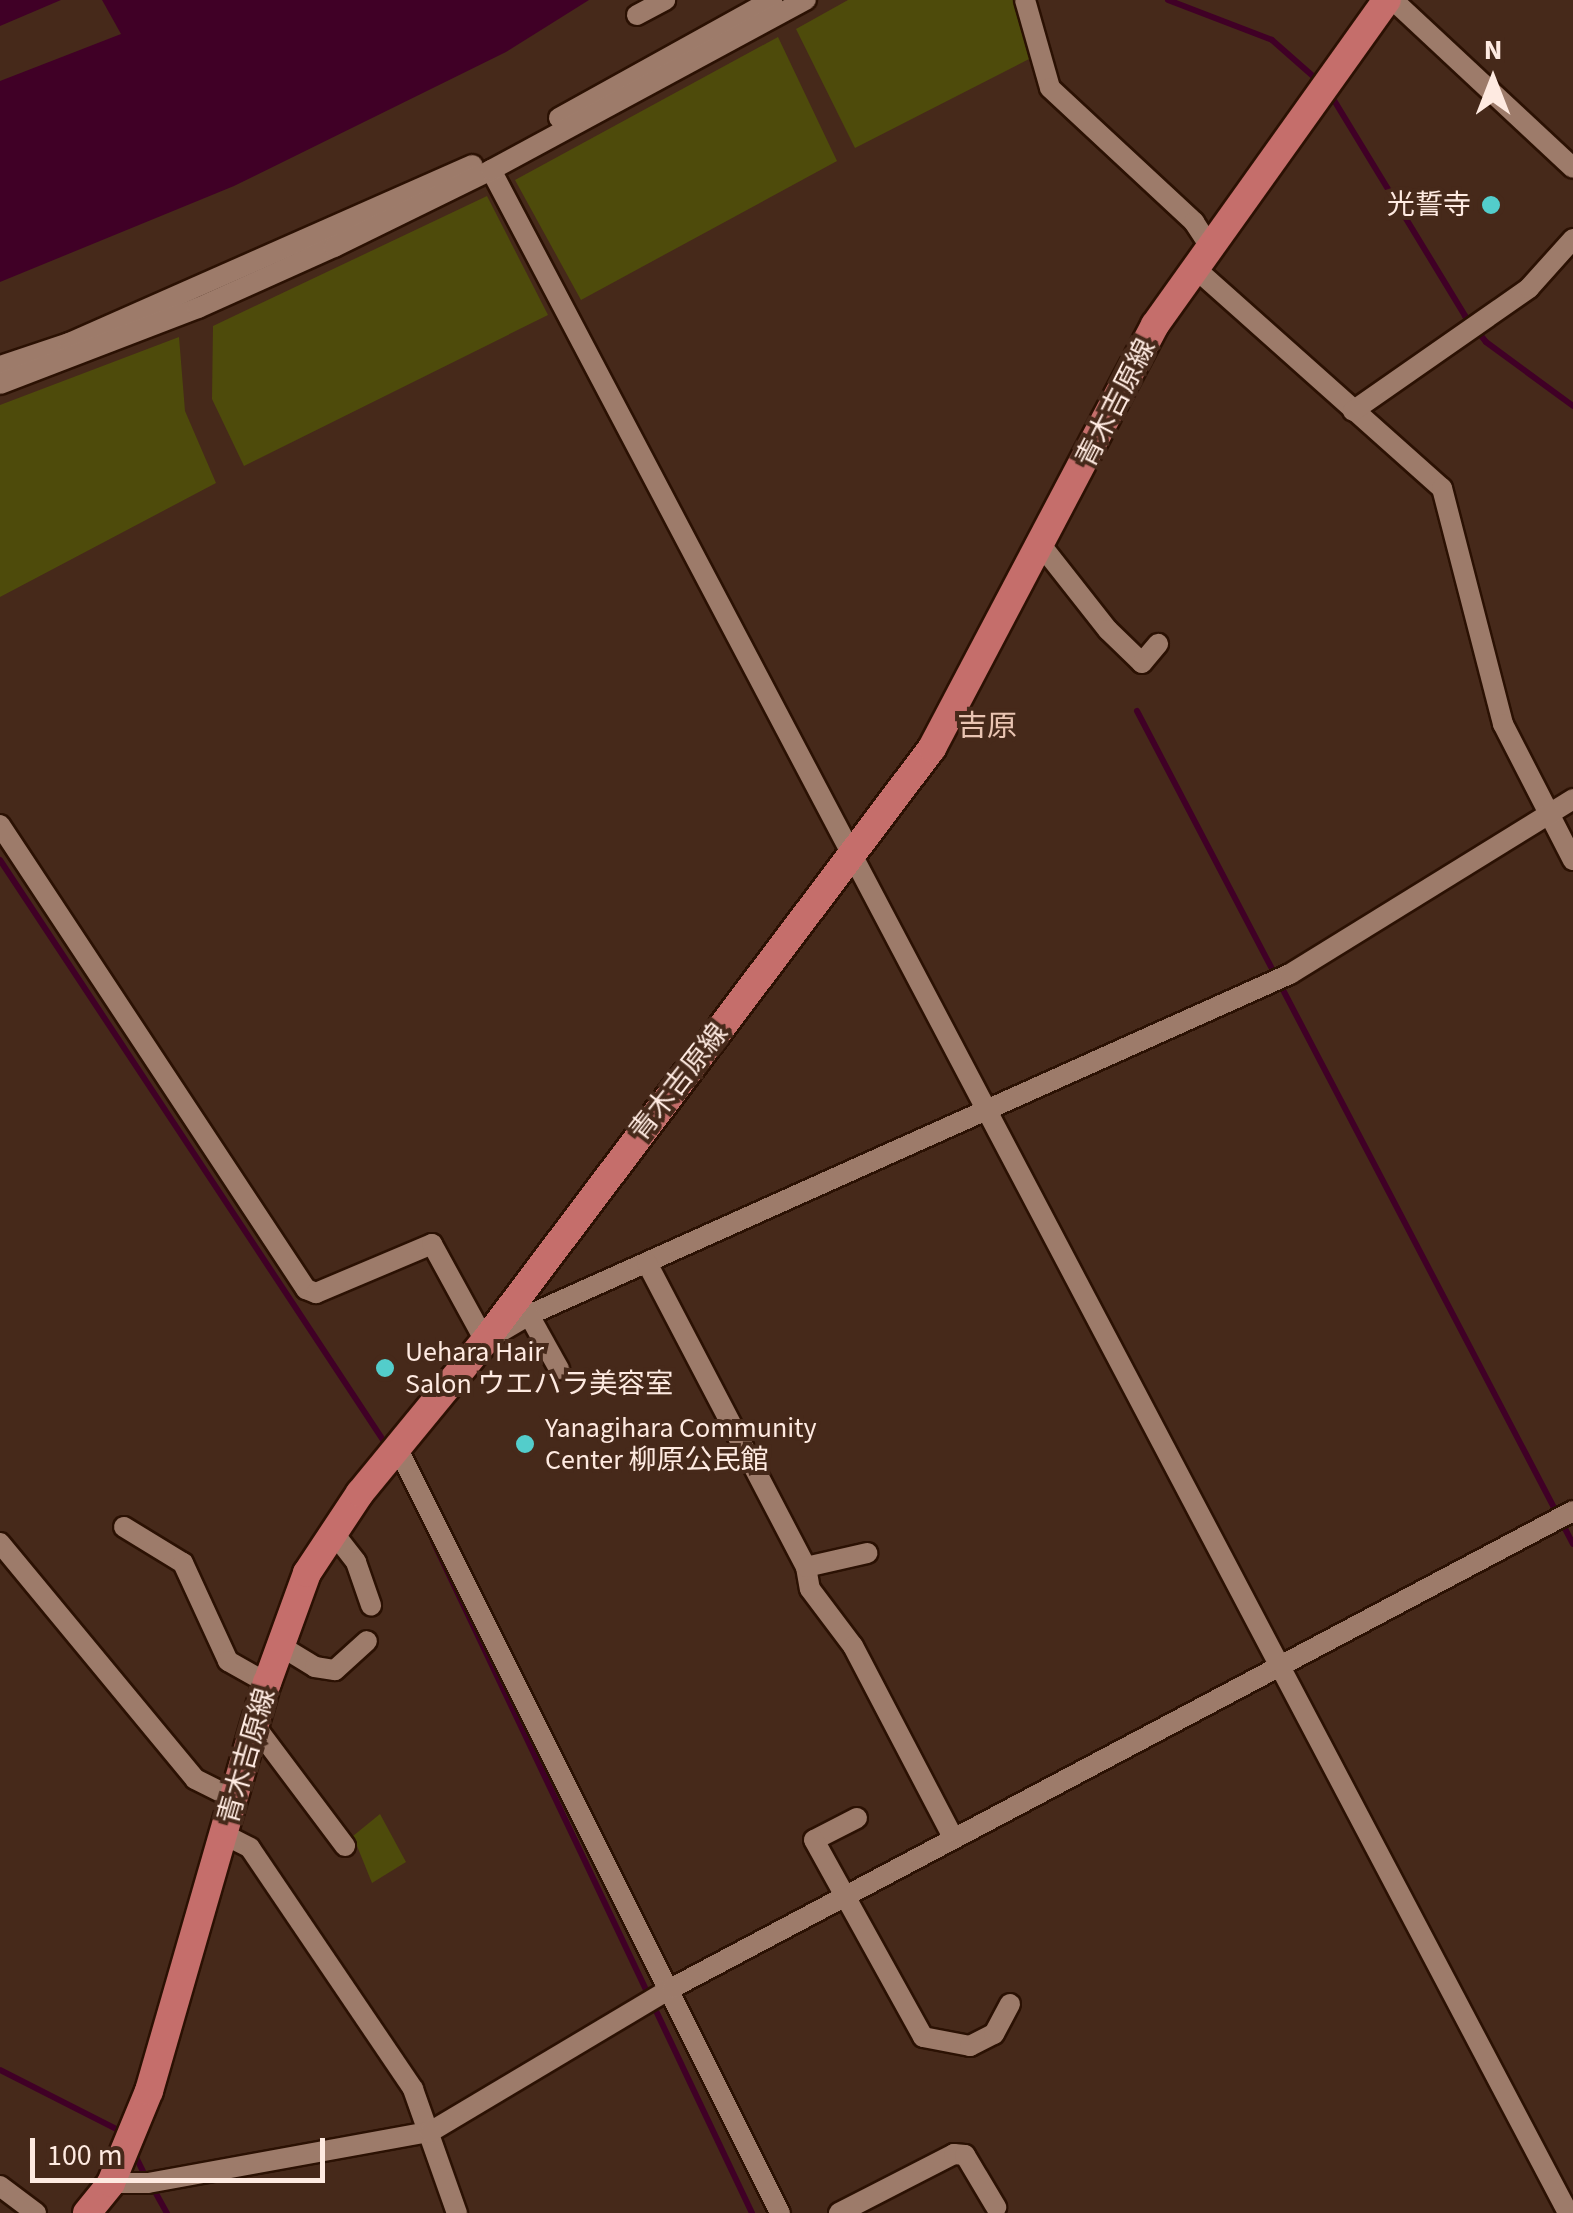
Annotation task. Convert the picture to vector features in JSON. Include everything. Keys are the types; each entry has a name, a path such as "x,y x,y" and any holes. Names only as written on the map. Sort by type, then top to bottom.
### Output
{"main road":[{"name":"青木吉原線","path":"86,2213 111,2183 149,2091 225,1835 232,1798 279,1646 307,1572 332,1531 485,1341 855,856 932,748 1155,325 1390,0"}],"street":[{"path":"637,16 665,0"},
{"path":"0,366 69,343 486,159 772,0"},
{"path":"0,384 198,308 491,170 806,0"},
{"path":"1025,0 1050,88 1194,222 1203,258 1353,411 1442,488 1502,724 1573,860"},
{"path":"1390,0 1573,168"},
{"path":"491,170 1568,2213"},
{"path":"1353,411 1515,298 1573,239"},
{"path":"1041,545 1142,663 1158,644"},
{"path":"0,825 306,1289 316,1293 432,1244 485,1341 529,1315 1290,974 1573,799"},
{"path":"647,1263 806,1567 810,1588 853,1646 953,1838"},
{"path":"529,1315 558,1369"},
{"path":"398,1449 672,1988 780,2213"},
{"path":"111,2183 148,2184 430,2132 672,1988 1276,1664 1573,1511"},
{"path":"124,1527 183,1563 228,1661 268,1683"},
{"path":"332,1531 356,1562 371,1605"},
{"path":"0,1542 195,1779 232,1798"},
{"path":"806,1567 867,1553"},
{"path":"279,1646 315,1667 335,1670 367,1641"},
{"path":"254,1726 345,1846"},
{"path":"857,1818 814,1840 923,2037 970,2046 994,2034 1010,2004"},
{"path":"225,1835 250,1848 413,2088 457,2213"},
{"path":"839,2213 954,2154 965,2155 996,2207"},
{"path":"0,2186 36,2213"}],"shaded area":[{"path":"0,0 589,0 506,52 234,186 0,282"},
{"path":"848,0 1014,0 1031,58 855,148 796,29"},
{"path":"778,37 837,161 581,300 515,180"},
{"path":"487,196 548,315 244,466 212,399 213,326"},
{"path":"179,337 185,411 216,483 0,597 0,405"},
{"path":"380,1814 406,1862 372,1883 353,1836"}],"pier":[{"path":"61,0 102,0 121,34 0,81 0,26"}],"waterway":[{"path":"1168,0 1272,40 1321,83"},
{"path":"1329,92 1465,316 1486,342 1573,406"},
{"path":"1137,711 1573,1544"},
{"path":"0,860 389,1449"},
{"path":"433,1541 752,2213"},
{"path":"0,2070 124,2133"},
{"path":"134,2153 146,2178"},
{"path":"153,2188 167,2213"}],"place":[{"name":"光誓寺","path":"1491,205"},
{"name":"Uehara Hair Salon ウエハラ美容室","path":"385,1368"},
{"name":"Yanagihara Community Center 柳原公民館","path":"525,1444"}],"district":[{"name":"吉原","path":"987,727"}]}
